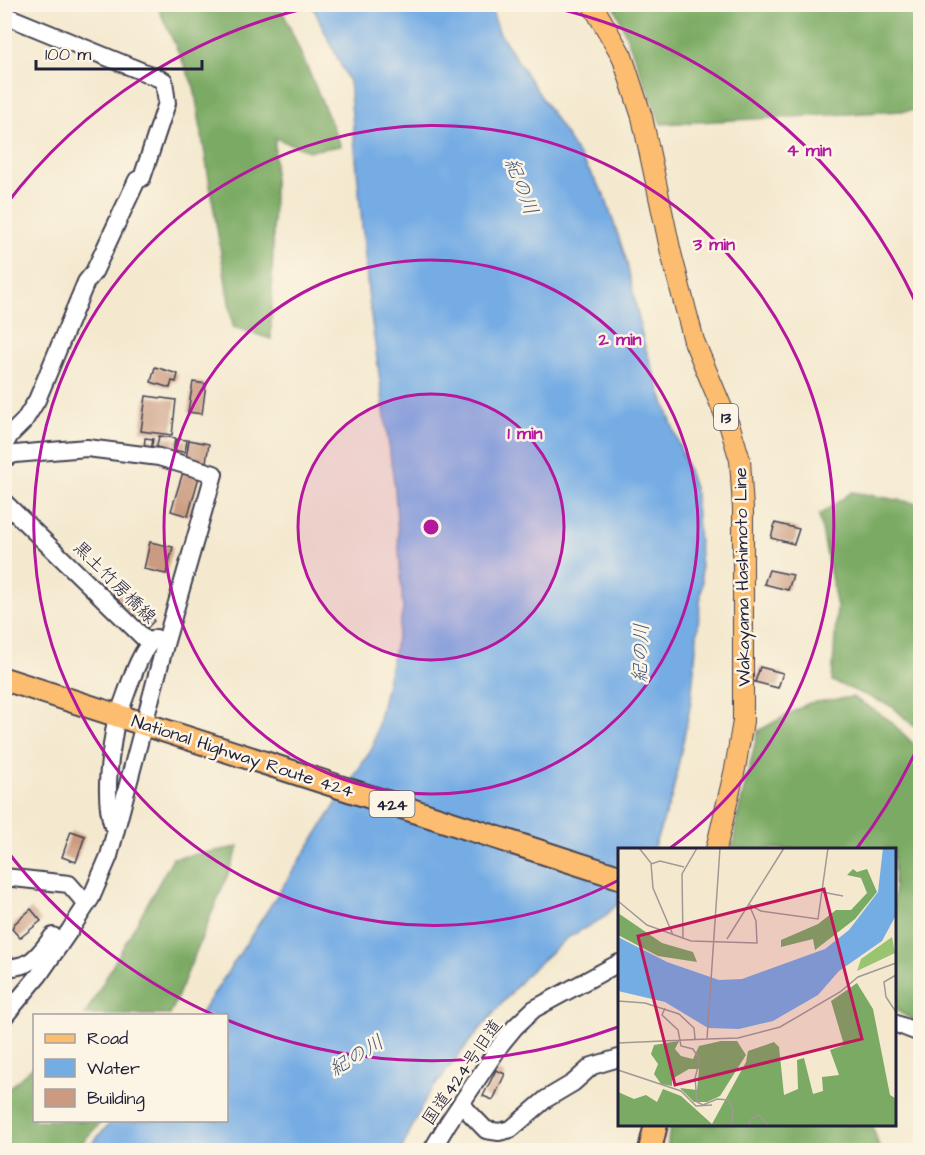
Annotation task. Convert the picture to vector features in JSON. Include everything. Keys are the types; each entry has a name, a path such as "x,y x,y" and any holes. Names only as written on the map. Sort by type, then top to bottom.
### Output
{"highway":[{"name":"National Highway Route 424","path":"4,679 618,877"},
{"path":"650,1150 656,1125"}],"main road":[{"name":"Wakayama Hashimoto Line","path":"592,4 622,56 642,117 671,253 691,332 730,427 740,460 743,509 743,721 735,769 716,848"}],"street":[{"path":"4,446 37,400 86,282 94,272 137,180 142,178 167,103 164,81 11,12"},
{"path":"4,458 15,454 87,448 159,457 214,474 157,642 155,728 116,830 109,855 91,898 70,930 4,1017"},
{"name":"黒土竹房橋線","path":"4,502 157,642 122,705"},
{"path":"115,726 109,758 108,789 112,824 116,830"},
{"path":"4,877 69,884 81,899"},
{"path":"4,967 14,968 30,963 99,879"},
{"name":"国道424号旧道","path":"432,1150 501,1044 515,1027 534,1009 618,964"},
{"path":"895,1023 921,1033"},
{"path":"461,1104 486,1130 499,1132 511,1129 546,1099 573,1083 592,1066 618,1058"}],"green space":[{"path":"157,5 280,5 341,146 309,151 275,138 271,339 233,327 194,87"},
{"path":"614,5 920,5 920,110 661,124"},
{"path":"852,492 920,504 920,732 893,707 832,681 837,607 819,515"},
{"path":"853,697 888,719 920,750 920,1024 895,1010 895,848 733,848 736,823 758,731 809,703"},
{"path":"239,847 170,1014 86,1014 173,858"},
{"path":"33,1067 33,1122 101,1122 75,1150 5,1150 5,1092"},
{"path":"670,1125 872,1125 880,1150 667,1150"}],"water":[{"name":"紀の川","path":"312,5 490,5 499,32 604,194 626,259 644,344 695,491 702,582 691,702 672,796 653,848 618,848 618,904 603,918 567,938 527,974 427,1096 401,1150 86,1150 111,1122 228,1122 228,1014 201,1014 373,747 403,610 395,490 369,301 349,82"}],"building":[{"path":"155,367 178,374 176,382 172,381 170,388 151,382"},
{"path":"193,382 206,384 202,414 188,412"},
{"path":"146,396 176,400 172,435 141,431"},
{"path":"159,436 175,438 173,452 156,450"},
{"path":"145,438 153,439 151,450 144,449"},
{"path":"176,439 187,440 185,452 175,451"},
{"path":"189,440 209,444 206,462 186,459"},
{"path":"183,472 199,477 188,516 171,511"},
{"path":"775,523 799,529 794,544 771,538"},
{"path":"150,542 173,547 166,574 144,569"},
{"path":"769,570 793,575 788,590 764,584"},
{"path":"120,587 154,621 145,630 111,597"},
{"path":"760,667 783,673 778,688 755,682"},
{"path":"71,831 85,836 76,862 62,857"},
{"path":"31,909 41,921 20,938 12,929 14,924"},
{"path":"496,1070 505,1074 493,1100 483,1096"}]}
